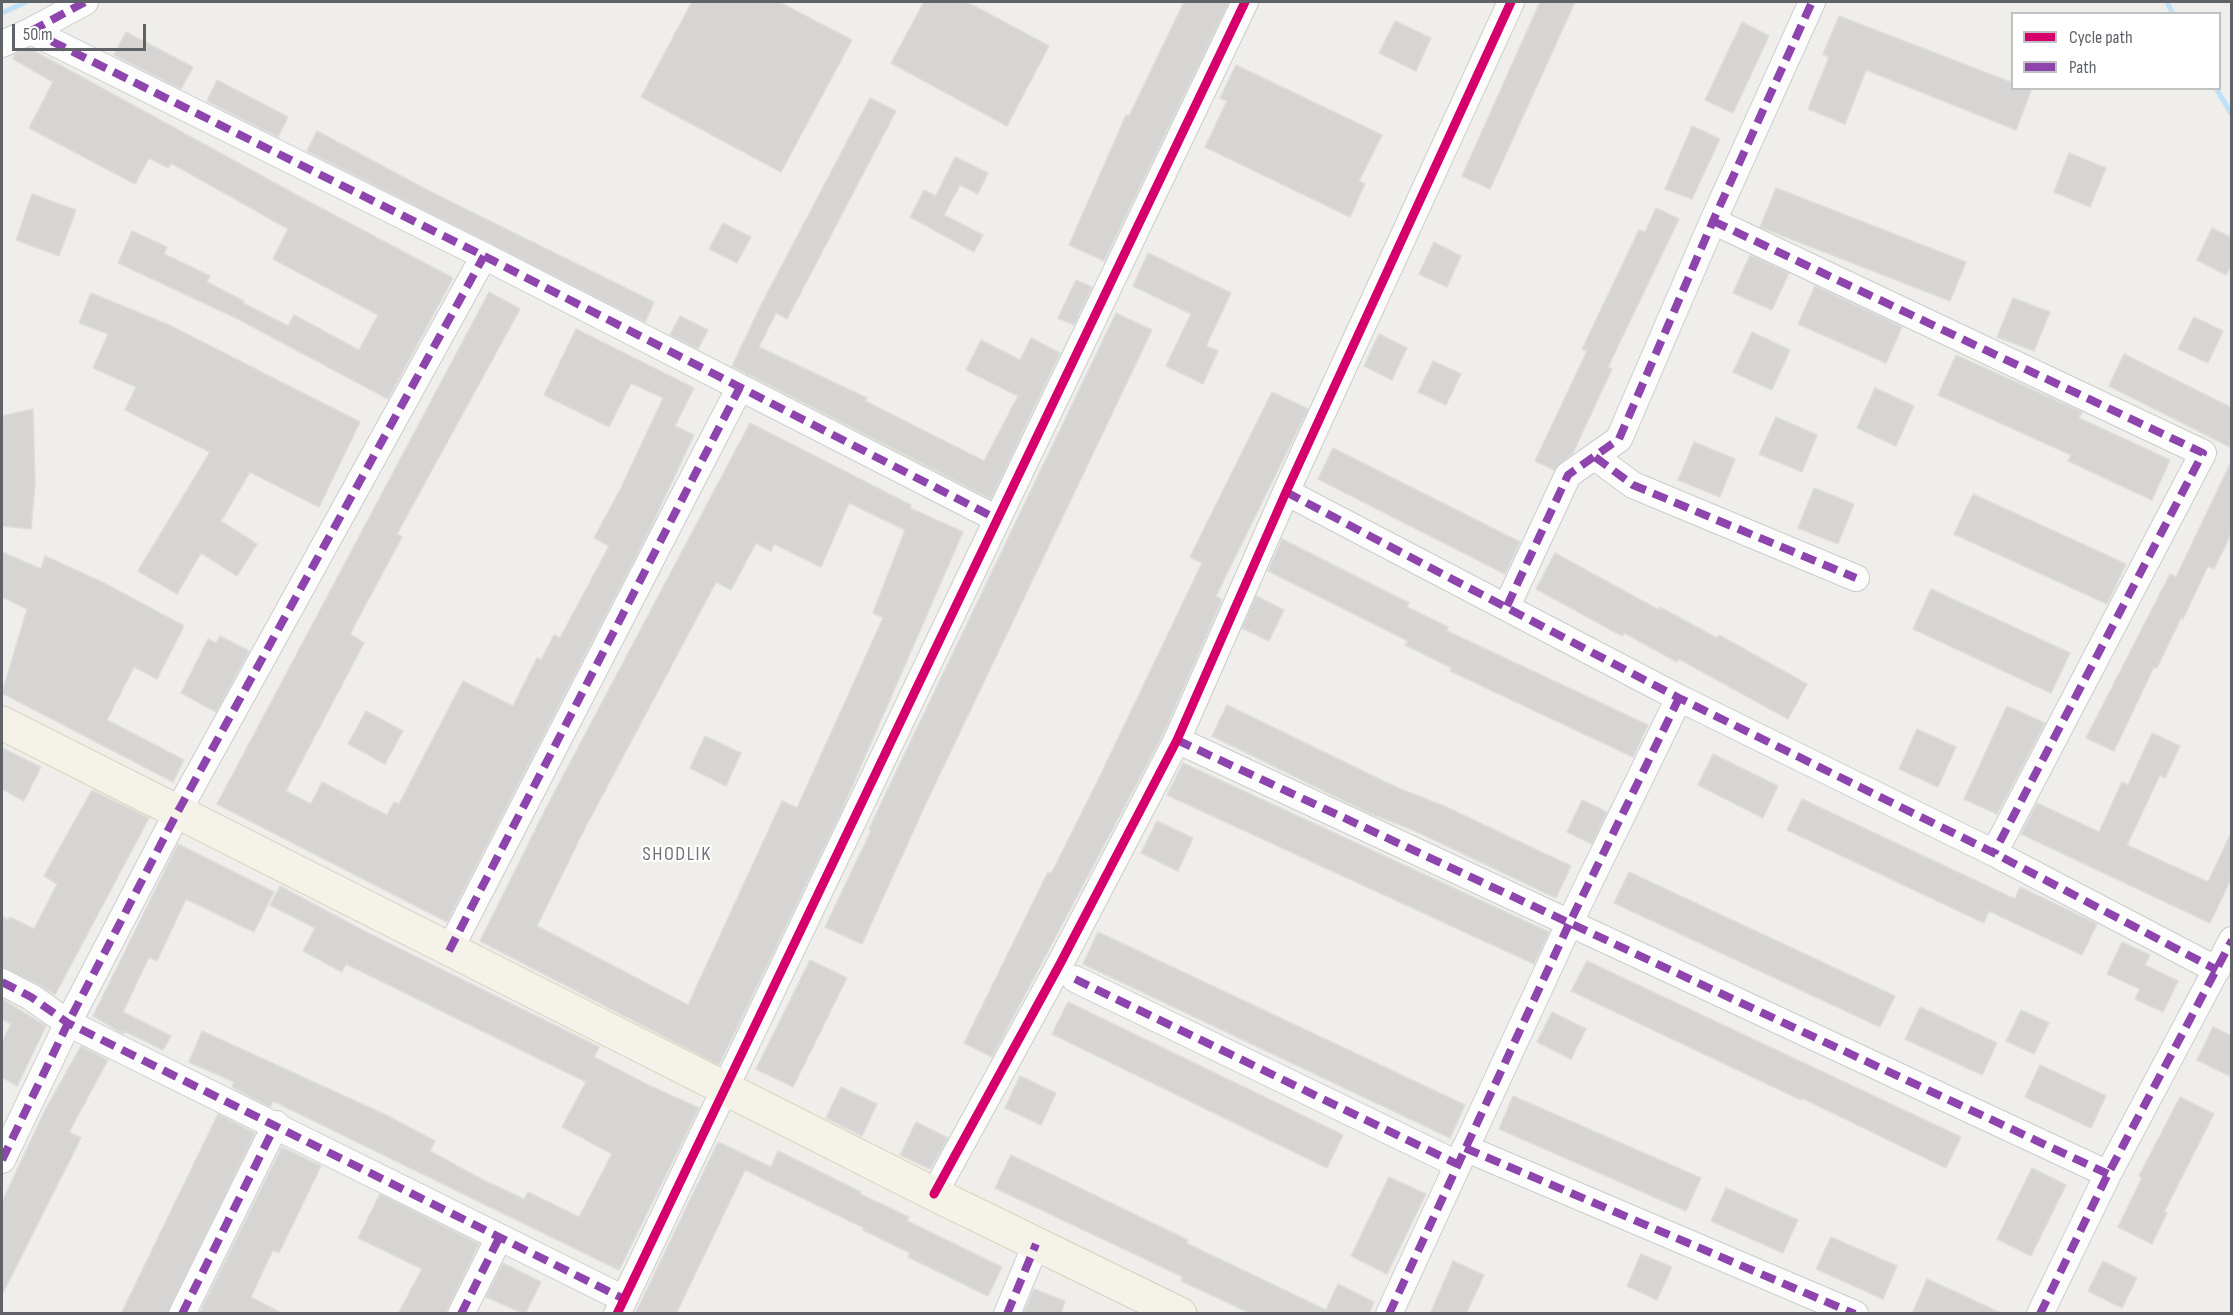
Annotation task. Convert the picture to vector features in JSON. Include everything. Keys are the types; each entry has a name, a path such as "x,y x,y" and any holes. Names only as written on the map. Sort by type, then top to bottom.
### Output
{"main road":[{"path":"2,723 723,1089 1180,1314"}],"street":[{"path":"2,44 85,2"},
{"path":"2,982 31,997 68,1023 276,1124 499,1238 620,1306 1245,2"},
{"path":"934,1194 1060,964 1176,740 1286,492 1511,2"},
{"path":"1507,606 1568,475 1619,439 1713,221 1812,2"},
{"path":"31,31 483,256 996,519"},
{"path":"1713,221 2203,453 1994,853"},
{"path":"2,1160 68,1023 177,813 483,256"},
{"path":"449,951 740,387"},
{"path":"1595,457 1633,485 1856,578"},
{"path":"1286,492 1679,698 1994,853 2217,970"},
{"path":"1389,1314 1569,924 1679,698"},
{"path":"1176,740 2108,1174"},
{"path":"2040,1314 2108,1174 2232,940"},
{"path":"1075,979 1461,1156 1855,1314"},
{"path":"182,1314 276,1124"},
{"path":"462,1314 499,1238"},
{"path":"1006,1314 1036,1244"}],"building":[{"path":"692,2 779,2 852,40 781,172 641,97"},
{"path":"924,2 967,2 1049,46 1007,126 891,63"},
{"path":"1184,2 1229,2 1104,261 1069,245 1126,115 1129,116"},
{"path":"1540,2 1575,2 1490,189 1462,176"},
{"path":"1839,16 2011,82 2011,90 2031,90 2016,130 1866,70 1845,124 1808,109 1829,57 1823,54"},
{"path":"1395,21 1431,38 1416,71 1379,53"},
{"path":"1742,22 1769,36 1733,113 1705,100"},
{"path":"126,32 193,67 181,89 114,55"},
{"path":"29,48 453,278 388,399 236,318 118,263 132,231 167,247 164,254 210,276 207,282 244,301 243,303 288,326 294,315 359,350 378,315 273,259 288,229 171,163 168,168 149,158 135,184 29,128 53,82 13,59 15,54"},
{"path":"1236,65 1382,135 1359,181 1365,184 1350,217 1205,147 1227,101 1220,98"},
{"path":"217,80 288,117 278,137 207,101"},
{"path":"870,98 896,111 787,319 776,313 759,347 867,398 865,401 984,461 1018,396 966,370 981,340 1020,360 1031,338 1060,353 991,499 732,366 761,305"},
{"path":"1692,126 1720,139 1692,199 1665,189"},
{"path":"317,131 433,193 654,302 645,322 307,151"},
{"path":"2069,153 2106,168 2090,207 2054,192"},
{"path":"955,157 988,173 978,194 960,185 944,215 983,235 974,252 910,217 924,190 936,196"},
{"path":"1776,188 1966,262 1950,301 1760,227"},
{"path":"32,194 76,210 59,256 16,240"},
{"path":"1656,208 1679,219 1608,367 1612,369 1573,453 1554,470 1535,461 1587,351 1582,349 1639,230 1645,232"},
{"path":"723,223 751,237 737,263 709,249"},
{"path":"2212,228 2232,238 2232,264 2226,275 2197,260"},
{"path":"1434,242 1461,256 1447,287 1419,274"},
{"path":"1148,253 1231,293 1206,346 1218,351 1203,384 1166,366 1191,314 1133,286"},
{"path":"1750,255 1789,273 1772,310 1733,293"},
{"path":"1076,280 1092,287 1074,325 1058,318"},
{"path":"1815,286 1902,327 1886,363 1798,324"},
{"path":"489,292 520,309 397,534 402,537 350,634 364,643 286,791 311,804 322,782 387,815 394,802 399,804 463,681 513,706 537,658 541,660 554,635 560,638 609,546 594,538 621,488 663,398 631,383 609,427 544,395 576,329 694,388 675,426 694,435 650,529 447,922 217,804"},
{"path":"91,293 169,325 360,422 319,507 250,472 221,521 257,544 237,576 201,553 177,594 138,571 210,452 125,410 136,387 93,368 108,334 79,323"},
{"path":"2013,298 2050,312 2034,351 1997,337"},
{"path":"1116,313 1152,330 928,799 862,944 825,927 871,831 869,829 884,797"},
{"path":"680,316 708,330 698,349 670,335"},
{"path":"2194,317 2223,331 2208,363 2178,349"},
{"path":"1752,332 1790,350 1772,390 1733,372"},
{"path":"1379,334 1407,348 1392,380 1364,366"},
{"path":"2124,354 2232,408 2232,448 2109,386"},
{"path":"1956,355 2082,412 2079,418 2170,460 2152,500 2068,461 2071,455 1938,395"},
{"path":"1433,361 1461,374 1446,405 1418,392"},
{"path":"1875,388 1914,406 1896,446 1857,428"},
{"path":"1272,392 1308,409 1216,596 1222,600 1163,734 992,1057 964,1043 1048,872 1051,874 1099,778 1202,563 1190,557"},
{"path":"33,409 35,484 31,529 2,526 2,416"},
{"path":"1776,417 1817,435 1802,472 1759,454"},
{"path":"750,423 911,505 910,508 963,532 840,814 719,1065 480,941 545,810","holes":["849,503 905,530 873,613 883,618 797,808 782,801 688,1005 537,926 584,830 716,582 731,590 756,543 771,551 774,544 821,567"]},
{"path":"1694,442 1735,459 1720,497 1678,480"},
{"path":"1333,448 1520,542 1505,574 1318,479"},
{"path":"2232,460 2232,532 2214,569 2208,566 2157,668 2154,667 2114,751 2086,738 2170,574 2176,577"},
{"path":"1814,488 1854,504 1838,544 1798,528"},
{"path":"1973,494 2126,564 2107,604 1954,534"},
{"path":"1282,539 1409,603 1407,607 1448,627 1447,631 1648,725 1633,757 1450,671 1452,668 1405,645 1408,641 1268,571"},
{"path":"2,552 41,569 45,556 104,583 184,626 157,679 134,667 107,720 184,760 173,782 2,693 27,609 2,597"},
{"path":"1555,553 1659,610 1660,607 1717,638 1719,635 1807,684 1788,719 1679,659 1677,662 1624,633 1622,636 1536,589"},
{"path":"1931,589 2070,653 2051,693 1913,629"},
{"path":"1256,596 1284,610 1269,641 1242,628"},
{"path":"220,636 249,651 216,712 181,693 208,639 216,643"},
{"path":"1227,705 1398,788 1444,806 1571,866 1556,898 1413,830 1369,813 1212,736"},
{"path":"2007,706 2045,723 1997,814 1964,799"},
{"path":"366,711 403,731 385,764 348,744"},
{"path":"1917,729 1956,747 1938,787 1899,769"},
{"path":"2152,733 2180,746 2165,778 2160,775 2127,845 2208,882 2232,831 2232,877 2210,923 2021,834 2037,803 2099,832 2122,782 2128,785"},
{"path":"705,736 741,753 726,786 690,768"},
{"path":"2,748 41,767 24,801 2,789"},
{"path":"1713,754 1778,786 1763,818 1698,785"},
{"path":"1183,763 1549,932 1534,964 1167,795"},
{"path":"92,790 149,818 55,995 2,967 2,916 8,920 10,917 34,929 57,884 44,876"},
{"path":"1802,799 2015,899 2020,887 2097,924 2082,955 1989,911 1984,923 1787,830"},
{"path":"1582,800 1607,812 1592,844 1567,832"},
{"path":"1157,821 1193,838 1178,871 1141,853"},
{"path":"178,844 274,892 254,932 186,899 157,961 149,957 123,1012 171,1036 163,1050 124,1031 123,1034 93,1016"},
{"path":"1629,872 1895,996 1880,1027 1614,903"},
{"path":"280,886 364,931 599,1047 594,1057 699,1108 619,1270 273,1101 270,1107 232,1087 234,1082 189,1062 202,1031 388,1116 435,1141 430,1151 485,1181 524,1199 528,1192 579,1217 612,1154 562,1127 586,1082 346,964 342,972 303,951 315,928 270,905"},
{"path":"1098,932 1465,1105 1450,1138 1083,964"},
{"path":"2122,942 2150,955 2145,965 2178,981 2163,1012 2135,999 2140,989 2107,974"},
{"path":"810,960 847,978 793,1087 756,1069"},
{"path":"1587,961 1961,1137 1946,1168 1802,1098 1801,1100 1571,991"},
{"path":"2,999 46,1026 17,1086 2,1077 2,1042 11,1024 2,1019"},
{"path":"1068,1002 1343,1135 1327,1168 1052,1034"},
{"path":"1920,1007 1997,1043 1982,1075 1905,1039"},
{"path":"2021,1010 2049,1023 2034,1054 2006,1041"},
{"path":"1552,1012 1586,1029 1571,1059 1537,1042"},
{"path":"2213,1027 2232,1036 2232,1077 2197,1060"},
{"path":"81,1046 108,1060 69,1132 81,1138 2,1295 2,1202 45,1110"},
{"path":"2040,1065 2106,1096 2091,1128 2025,1097"},
{"path":"1020,1076 1056,1093 1041,1125 1005,1108"},
{"path":"841,1087 877,1104 862,1136 826,1118"},
{"path":"1513,1096 1701,1178 1686,1211 1499,1129"},
{"path":"2180,1097 2214,1114 2164,1212 2167,1213 2152,1244 2118,1227 2142,1178 2139,1176"},
{"path":"218,1114 255,1133 167,1314 121,1314"},
{"path":"916,1122 948,1138 930,1169 900,1155"},
{"path":"718,1142 771,1167 778,1151 909,1217 907,1221 1002,1267 988,1296 908,1257 910,1253 863,1230 864,1228 745,1170 676,1314 635,1314"},
{"path":"282,1147 321,1166 279,1253 273,1250 251,1297 283,1314 199,1314"},
{"path":"1011,1155 1188,1240 1186,1243 1326,1310 1338,1284 1374,1302 1369,1314 1252,1314 1181,1281 1183,1277 995,1188"},
{"path":"2032,1168 2066,1185 2031,1256 1997,1239"},
{"path":"1389,1177 1426,1194 1387,1274 1351,1256"},
{"path":"1726,1188 1798,1220 1783,1253 1711,1221"},
{"path":"380,1194 479,1244 445,1314 398,1314 422,1269 358,1238"},
{"path":"1831,1237 1897,1266 1883,1299 1816,1269"},
{"path":"1641,1254 1672,1267 1657,1300 1627,1286"},
{"path":"1453,1261 1484,1275 1466,1314 1430,1314"},
{"path":"2103,1261 2137,1278 2122,1308 2088,1291"},
{"path":"503,1263 541,1282 525,1314 486,1297"},
{"path":"1927,1279 1958,1293 2003,1314 1912,1314"},
{"path":"1034,1289 1065,1301 1061,1314 1023,1314"}],"waterway":[{"path":"2,13 26,2"},
{"path":"2167,2 2172,12"},
{"path":"2217,90 2232,115"}],"marked path":[{"path":"31,31 85,2"},
{"path":"1507,606 1568,475 1619,439 1713,221 1812,2"},
{"path":"31,31 484,256 997,519"},
{"path":"1713,221 2203,453 1994,853"},
{"path":"2,1160 68,1023 177,813 484,256"},
{"path":"449,951 740,387"},
{"path":"1595,457 1633,485 1856,578"},
{"path":"1286,492 1679,698 1994,853 2217,970"},
{"path":"1389,1314 1569,924 1679,698"},
{"path":"1177,740 2108,1174"},
{"path":"2040,1314 2108,1174 2232,940"},
{"path":"1075,979 1457,1164"},
{"path":"2,982 31,997 68,1023 624,1299"},
{"path":"182,1314 276,1124"},
{"path":"1465,1148 1855,1314"},
{"path":"461,1314 499,1238"},
{"path":"1007,1314 1036,1244"}],"cycle path":[{"path":"617,1314 1245,2"},
{"path":"934,1194 1060,964 1177,740 1286,492 1511,2"}],"district":[{"name":"SHODLIK","path":"677,855"}]}
